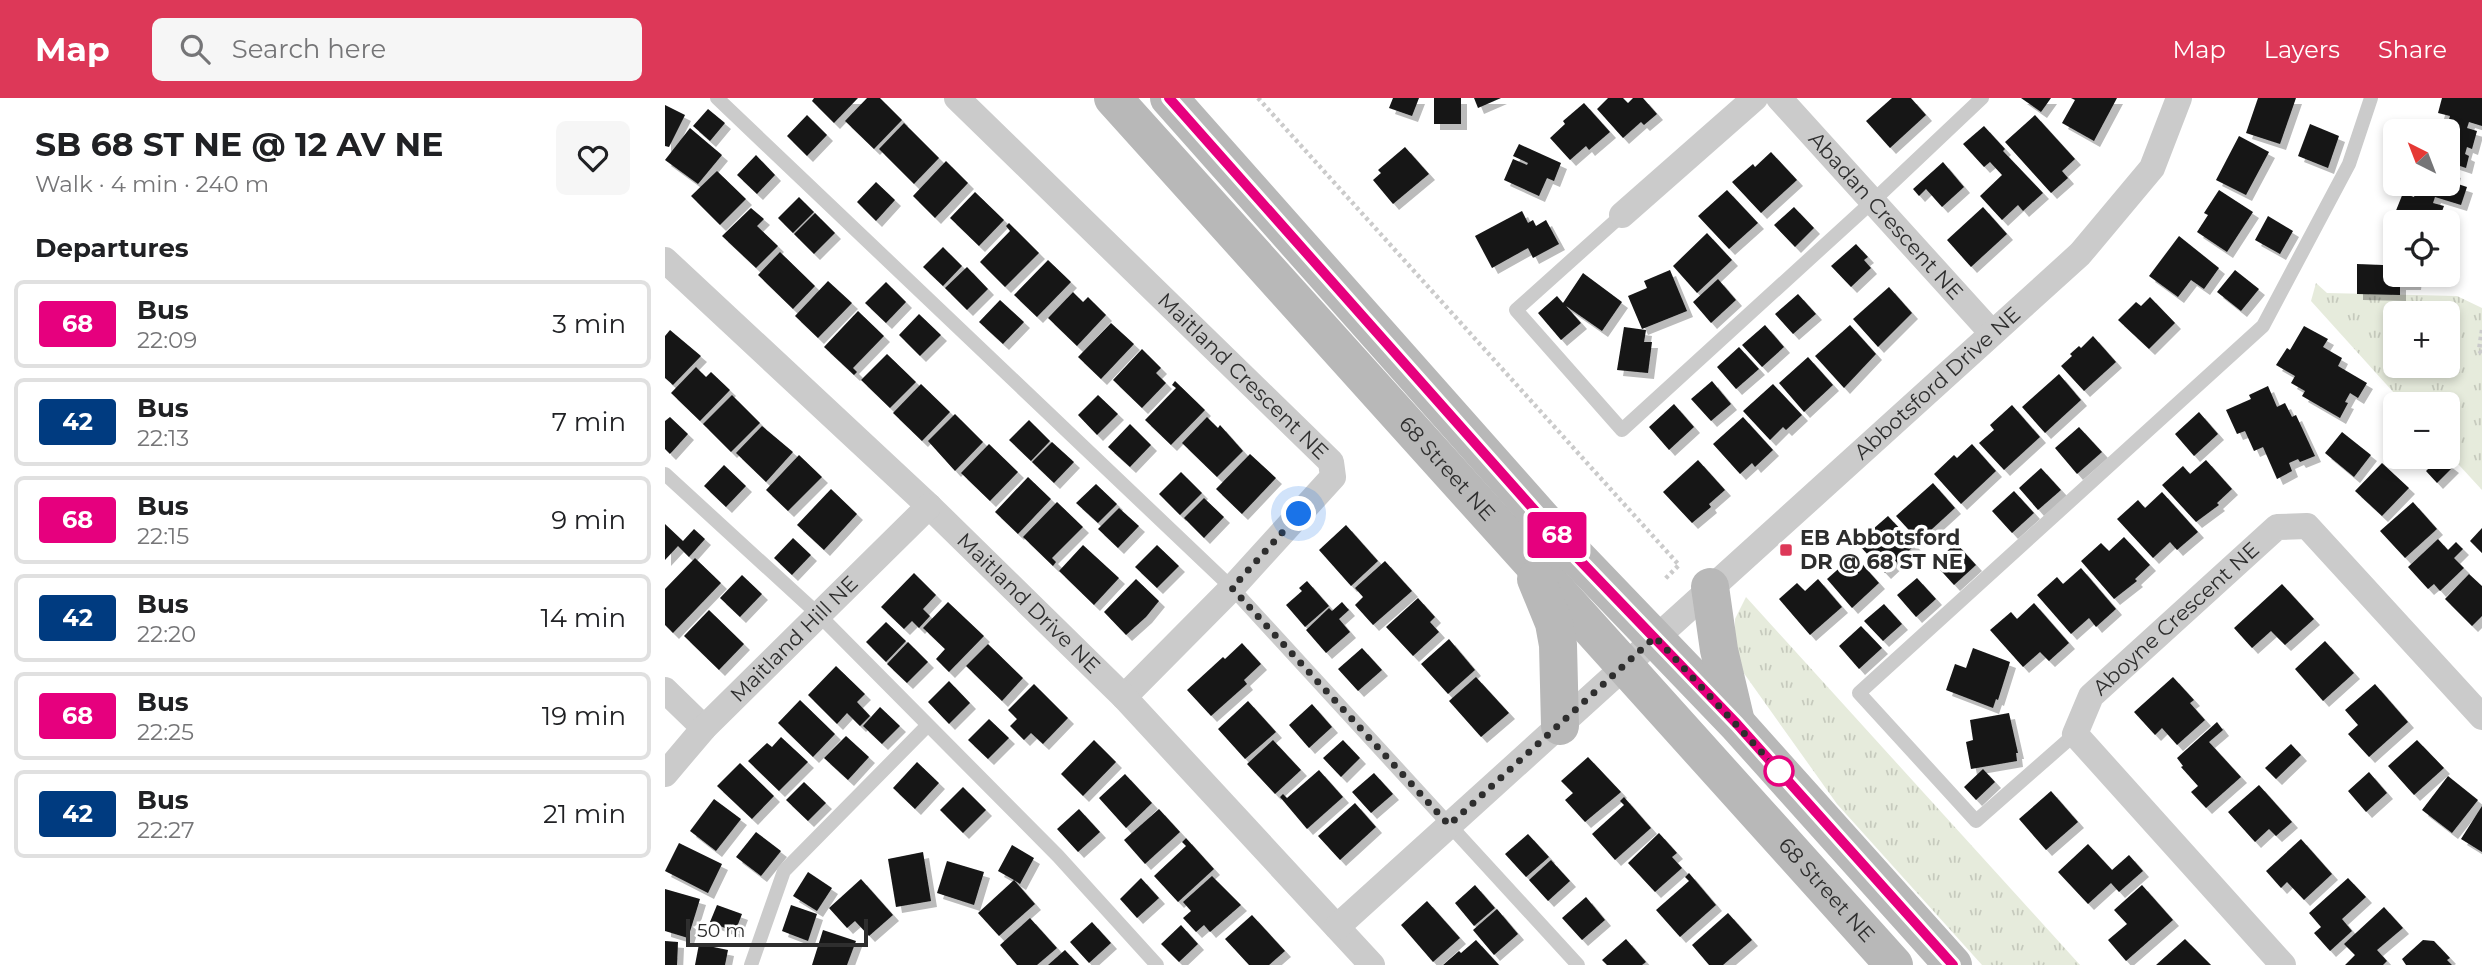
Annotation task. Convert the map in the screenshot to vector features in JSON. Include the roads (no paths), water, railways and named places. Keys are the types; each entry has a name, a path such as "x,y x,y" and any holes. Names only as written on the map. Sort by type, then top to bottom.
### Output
{"main road":[{"name":"68 Street NE","path":"1113,98 1894,965"},
{"name":"68 Street NE","path":"1169,98 1568,548 1737,724 1953,965"},
{"path":"1528,557 1554,623 1558,645 1560,726"},
{"path":"1710,587 1719,650 1737,724"}],"street":[{"name":"Maitland Crescent NE","path":"957,98 1331,462 1333,477 1232,588 1124,697"},
{"path":"1622,215 1755,98"},
{"name":"Abadan Crescent NE","path":"1780,98 1992,333"},
{"name":"Abbotsford Drive NE","path":"1337,926 2080,254 2152,168 2179,98"},
{"name":"Maitland Drive NE","path":"665,260 929,506 1124,697 1373,965"},
{"name":"Maitland Hill NE","path":"665,774 704,728 929,506"},
{"name":"Aboyne Crescent NE","path":"2075,734 2091,696 2277,527 2307,526 2482,717"},
{"path":"665,690 704,728"},
{"path":"2075,734 2283,965"}],"lane":[{"path":"717,98 1232,588 1578,965"},
{"path":"1622,215 1515,310 1622,430 1982,98"},
{"path":"2075,734 1976,821 1859,693 2263,326 2349,164 2371,98"},
{"path":"665,474 819,615 1058,856 1157,965"},
{"path":"751,965 784,871 928,725"}],"place":[{"name":"EB Abbotsford DR @ 68 ST NE","path":"1786,550"}]}
